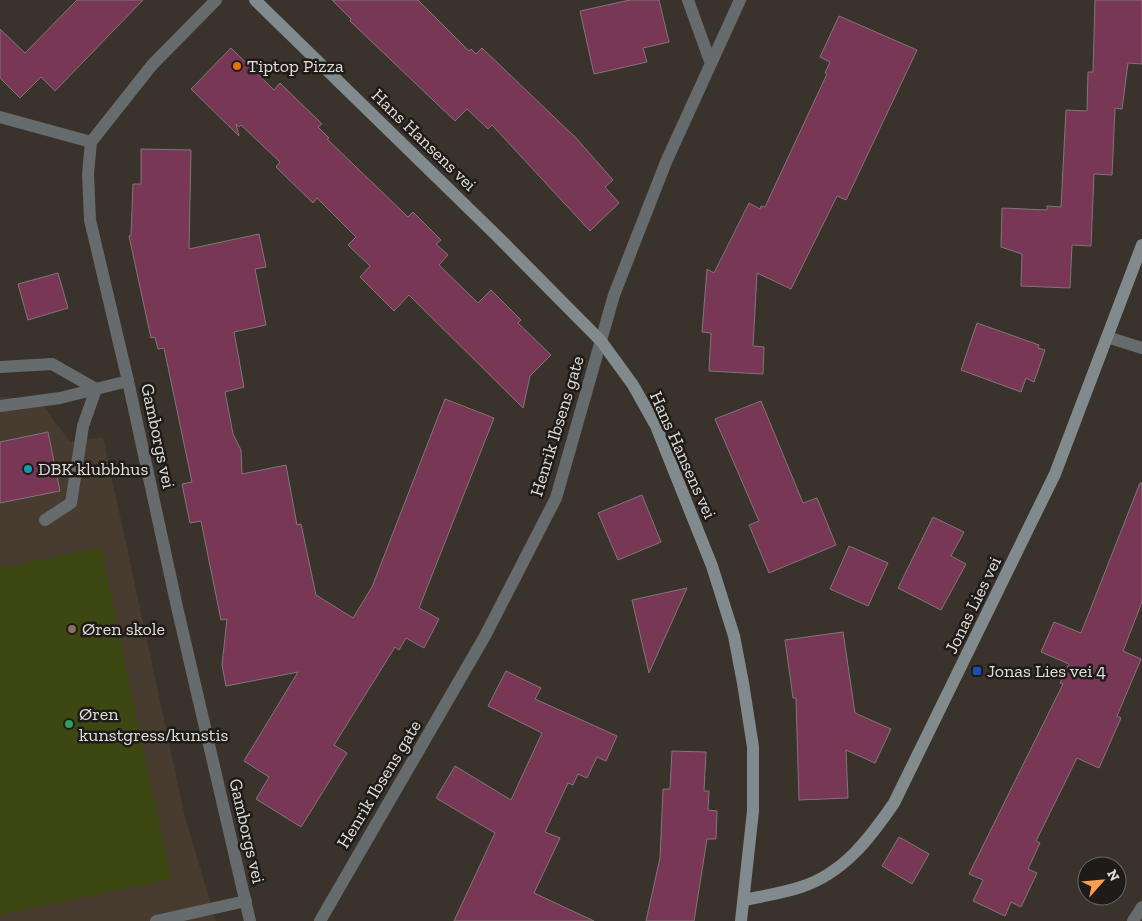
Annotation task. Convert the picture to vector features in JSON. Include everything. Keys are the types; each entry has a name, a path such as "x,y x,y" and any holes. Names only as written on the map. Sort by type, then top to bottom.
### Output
{"main road":[{"name":"Hans Hansens vei","path":"255,0 497,236 601,341 633,385 656,426 712,566 734,636 753,746 752,811 741,921"},
{"name":"Jonas Lies vei","path":"744,900 802,887 835,870 854,855 894,803 1055,474 1142,244"}],"street":[{"path":"0,117 90,142 152,65 216,0"},
{"path":"688,0 711,64"},
{"name":"Henrik Ibsens gate","path":"320,921 480,645 556,498 614,294 666,162 740,0"},
{"name":"Gamborgs vei","path":"90,142 88,174 90,220 128,381 177,608 250,921"},
{"path":"1107,337 1142,348"},
{"path":"0,367 52,364 96,388"},
{"path":"0,406 60,398 128,381"},
{"path":"44,520 71,503 83,426 96,388"},
{"path":"156,921 246,901"},
{"path":"1133,921 1142,907"}],"shaded area":[{"name":"Øren kunstgress/kunstis","path":"0,397 38,399 70,442 103,437 185,817 216,921 0,921"}],"green space":[{"name":"Øren kunstgress/kunstis","path":"101,547 171,879 0,915 0,568"}],"building":[{"path":"77,0 143,0 55,91 41,77 20,98 0,78 0,29 25,53"},
{"path":"332,0 418,0 469,51 471,49 476,54 482,48 576,138 613,180 605,187 619,203 590,231 492,125 488,129 467,109 455,121 350,21 351,19"},
{"path":"630,0 659,0 669,42 643,48 647,62 594,74 580,11"},
{"path":"1095,0 1142,0 1142,64 1128,63 1122,109 1115,108 1112,175 1094,174 1091,246 1072,245 1070,288 1021,286 1022,254 1001,247 1002,208 1047,210 1047,206 1061,207 1066,110 1087,111 1088,72 1093,72"},
{"path":"839,16 917,50 846,200 837,196 791,289 757,273 753,346 764,347 763,374 709,371 711,333 702,332 707,269 714,273 749,203 760,209 761,206 765,207 827,74 825,73 830,62 820,57"},
{"path":"231,48 274,90 280,83 322,124 318,127 329,138 327,139 408,217 413,212 441,240 436,244 448,255 439,265 478,303 491,290 521,320 518,323 551,355 530,376 523,408 409,295 394,311 360,277 370,266 348,245 356,237 317,198 313,203 276,167 280,162 241,125 239,127 236,124 239,136 191,89"},
{"path":"141,149 191,150 189,249 259,234 266,267 255,269 266,325 234,332 244,387 225,392 233,434 241,450 242,474 286,465 297,525 301,524 316,595 353,618 372,587 445,399 494,418 419,608 439,619 424,648 406,638 399,650 395,647 334,745 347,753 301,827 256,799 269,777 244,761 298,672 226,686 222,665 227,619 221,620 201,521 190,523 182,484 192,482 164,348 158,349 155,337 151,338 129,236 131,235 133,184 141,184"},
{"path":"58,273 68,308 28,320 18,284"},
{"path":"977,323 1039,345 1038,348 1045,350 1034,382 1026,378 1021,392 961,370"},
{"path":"761,401 803,503 817,498 836,545 769,573 749,525 759,521 715,419"},
{"name":"DBK klubbhus","path":"48,432 60,491 0,503 0,442"},
{"path":"1140,483 1142,483 1142,602 1123,651 1141,659 1117,716 1121,718 1099,768 1077,758 1036,841 1040,843 1028,869 1037,873 1021,907 1011,902 1005,916 973,901 983,880 969,874 1063,684 1060,683 1069,664 1041,652 1054,622 1081,633"},
{"path":"642,495 661,542 618,560 598,513"},
{"path":"933,517 964,532 951,556 966,564 941,610 898,588"},
{"path":"849,546 888,563 868,606 830,589"},
{"path":"687,588 649,673 632,600"},
{"path":"843,632 855,713 891,729 875,763 846,750 848,798 799,800 796,698 793,698 785,640"},
{"path":"506,671 541,688 535,699 617,736 606,761 597,757 587,778 578,774 573,785 568,783 545,832 560,838 534,893 594,921 454,921 495,833 436,798 455,766 511,800 542,733 488,706"},
{"path":"672,751 706,752 704,791 709,791 708,810 717,811 716,839 707,839 694,921 646,921 660,858 663,789 670,789"},
{"path":"899,837 929,854 912,884 882,866"}],"place":[{"name":"Tiptop Pizza","path":"237,66"},
{"name":"DBK klubbhus","path":"28,469"},
{"name":"Øren skole","path":"72,629"},
{"name":"Jonas Lies vei 4","path":"977,671"},
{"name":"Øren kunstgress/kunstis","path":"69,724"}]}
